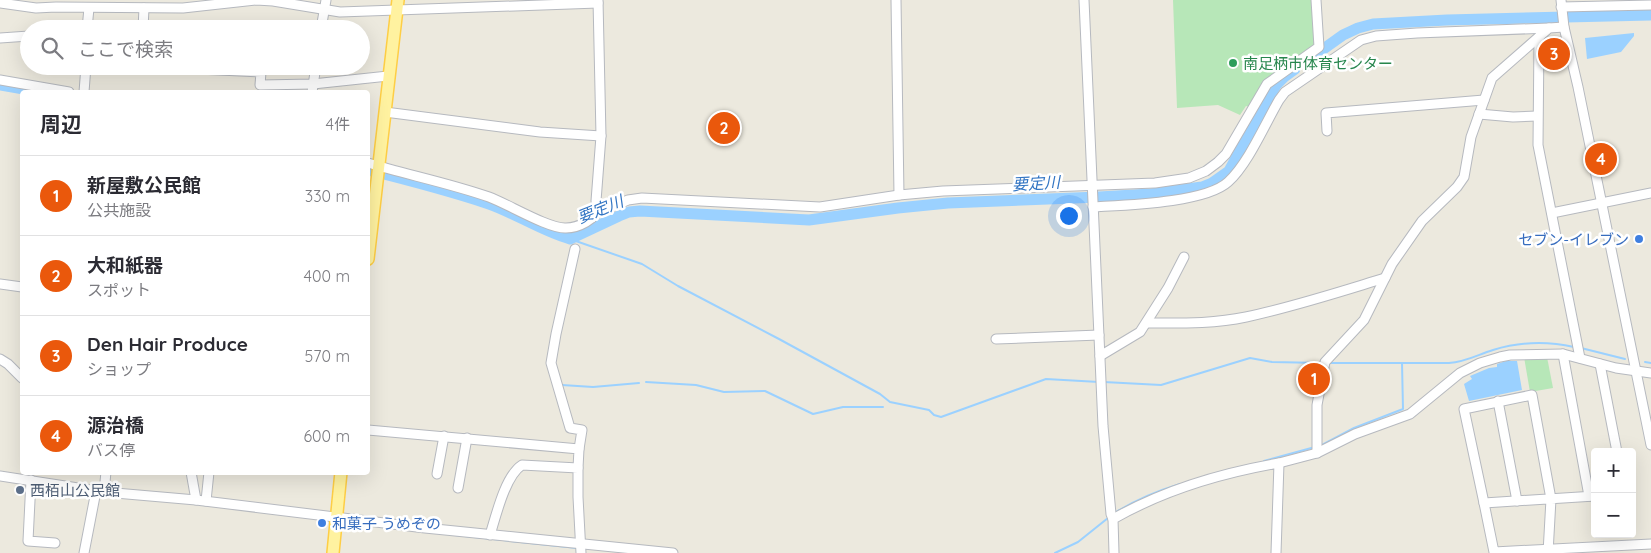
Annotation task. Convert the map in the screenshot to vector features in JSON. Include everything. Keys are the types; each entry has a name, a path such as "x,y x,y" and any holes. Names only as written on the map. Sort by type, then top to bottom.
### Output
{"main road":[{"path":"370,240 376,184 373,165 385,112 398,6"},
{"path":"333,553 341,475"}],"street":[{"path":"0,3 36,8 89,8 122,4 144,8 183,8 256,0 340,12 398,6 598,2 601,136 596,201 600,208"},
{"path":"322,20 326,0"},
{"path":"896,0 899,195"},
{"path":"1084,0 1101,382 1114,553"},
{"path":"600,208 607,209 628,200 642,198 820,207 899,195 943,191 1092,188 1189,178 1206,171 1226,154 1268,84 1319,47 1316,0"},
{"path":"1651,5 1561,3 1564,28 1578,87 1651,445"},
{"path":"88,20 89,8"},
{"path":"143,20 144,8"},
{"path":"1317,453 1317,405 1324,366 1364,320 1392,264 1422,221 1464,177 1471,137 1492,78 1549,28"},
{"path":"1093,206 1153,202 1206,194 1217,190 1228,183 1243,163 1285,92 1361,40 1369,37 1417,33 1564,28"},
{"path":"0,38 20,37"},
{"path":"1539,37 1538,145 1579,352"},
{"path":"84,90 85,75"},
{"path":"261,75 260,85 312,88 388,76"},
{"path":"312,88 314,75"},
{"path":"0,80 58,90"},
{"path":"1327,131 1326,113 1484,100"},
{"path":"385,112 540,132 601,136"},
{"path":"1479,114 1514,118 1537,116"},
{"path":"373,165 486,196 556,227 578,226 596,216 600,208"},
{"path":"1552,213 1650,196"},
{"path":"575,249 551,363 570,428 582,430 578,468 581,548"},
{"path":"1100,356 1140,332 1168,288 1184,257"},
{"path":"1147,323 1189,324 1244,318 1346,291 1385,278"},
{"path":"0,284 20,287"},
{"path":"996,339 1099,335"},
{"path":"1112,517 1166,492 1317,453 1355,434 1410,414 1460,373 1480,363 1510,355 1579,352 1600,364 1651,373"},
{"path":"1562,354 1591,493"},
{"path":"1,361 20,376"},
{"path":"1600,364 1616,448"},
{"path":"1548,551 1551,498 1532,394 1464,409 1494,552 1548,551 1651,544"},
{"path":"1498,401 1517,500"},
{"path":"370,430 579,449"},
{"path":"437,474 444,436"},
{"path":"458,488 468,438"},
{"path":"1276,553 1280,463"},
{"path":"490,535 503,495 516,468 522,465 578,468"},
{"path":"84,553 105,475"},
{"path":"192,475 201,500"},
{"path":"201,500 208,475"},
{"path":"0,476 100,491 201,500 581,548 673,553"},
{"path":"31,480 28,541 56,543"},
{"path":"1484,503 1591,496"}],"green space":[{"name":"南足柄市体育センター","path":"1173,0 1312,0 1315,47 1268,79 1250,107 1246,106 1240,115 1218,105 1177,108"},
{"path":"1524,357 1547,357 1553,388 1530,392"}],"water":[{"path":"1634,33 1634,36 1621,52 1587,59 1585,38"},
{"path":"1506,361 1517,361 1522,390 1469,401 1464,384 1472,379 1470,376 1489,368 1497,367 1497,364"}],"waterway":[{"name":"要定川","path":"1308,60 1343,35 1373,24 1447,20 1651,15"},
{"name":"要定川","path":"370,171 489,204 549,232 570,239 619,216 629,212 640,211 809,220 948,203 1151,194 1202,187 1212,183 1229,171 1276,85 1295,69"},
{"name":"要定川","path":"0,85 29,90"},
{"path":"570,239 642,264 678,286 880,394 890,402 929,410 934,415 941,417 1046,379 1099,382"},
{"path":"1329,363 1449,363 1466,360 1503,347 1523,344 1554,344 1574,347"},
{"path":"1581,348 1625,359"},
{"path":"1104,382 1161,385 1250,358 1272,362 1322,363"},
{"path":"1645,362 1651,363"},
{"path":"1320,446 1354,428 1403,409 1402,363"},
{"path":"646,382 696,385 724,392 765,391 813,414 843,407 883,407"},
{"path":"562,385 593,387 639,383"},
{"path":"1264,461 1315,447"},
{"path":"1116,512 1147,496 1180,484"},
{"path":"1055,553 1078,542 1108,518"},
{"path":"455,535 577,548"}],"place":[{"name":"Den Hair Produce","path":"1554,54"},
{"name":"南足柄市体育センター","path":"1233,63"},
{"name":"大和紙器","path":"724,128"},
{"name":"源治橋","path":"1601,159"},
{"name":"セブン-イレブン","path":"1639,239"},
{"name":"新屋敷公民館","path":"1314,379"},
{"name":"西栢山公民館","path":"20,490"},
{"name":"和菓子 うめぞの","path":"322,523"}]}
